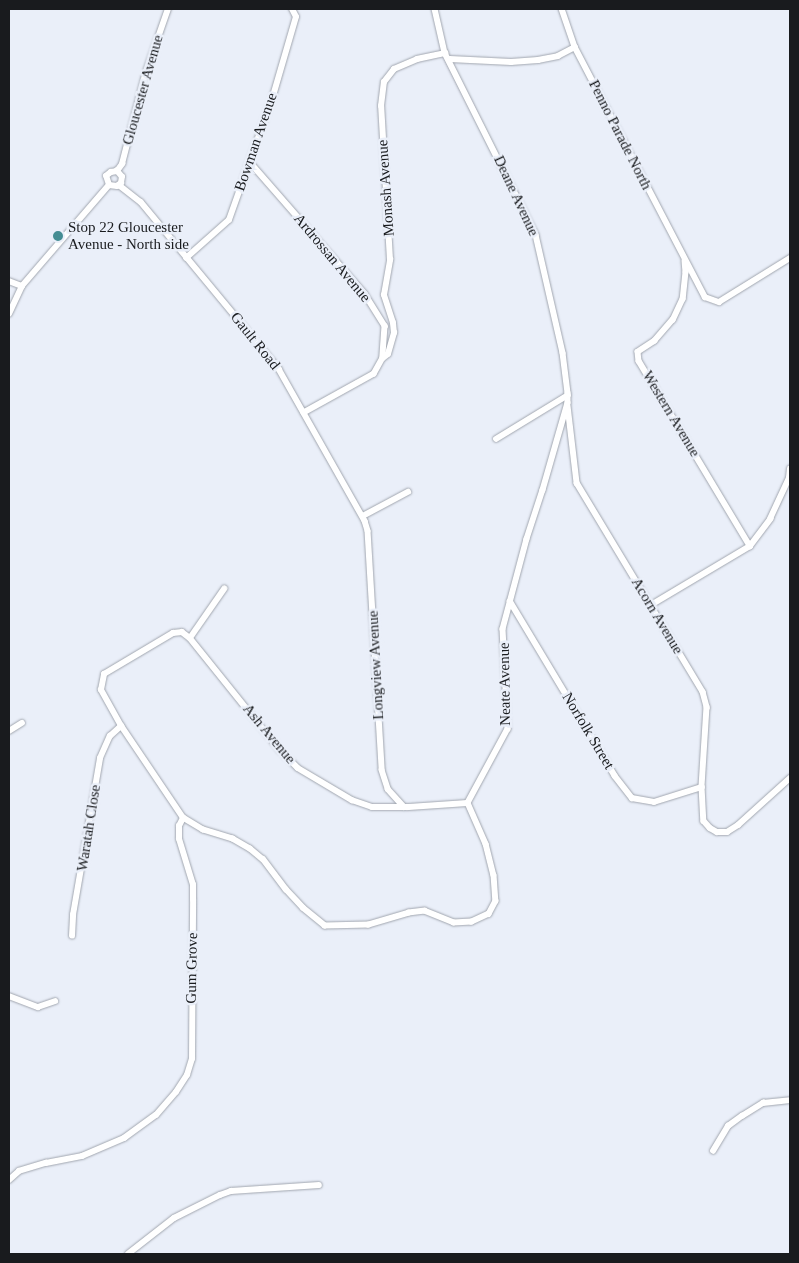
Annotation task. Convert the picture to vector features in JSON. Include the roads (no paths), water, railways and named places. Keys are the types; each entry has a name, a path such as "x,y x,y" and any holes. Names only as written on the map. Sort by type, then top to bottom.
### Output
{"street":[{"name":"Gloucester Avenue","path":"117,171 122,164 145,75 168,9"},
{"name":"Bowman Avenue","path":"186,258 229,220 273,96 296,17 292,9"},
{"name":"Deane Avenue","path":"435,9 445,53 450,59 536,235 563,353 568,394"},
{"name":"Penno Parade North","path":"562,9 575,47 705,297 719,302 790,258"},
{"path":"450,59 510,62 538,60 558,56 575,47"},
{"name":"Monash Avenue","path":"383,358 388,354 394,333 393,323 384,294 390,260 381,106 384,82 394,69 417,59 445,53"},
{"name":"Ardrossan Avenue","path":"250,162 365,294 385,326 383,358"},
{"path":"117,171 122,177 119,185 114,187 109,185 106,176 111,172 117,171"},
{"path":"9,314 22,286 109,185"},
{"name":"Gault Road","path":"119,185 141,202 279,369 363,516"},
{"name":"Western Avenue","path":"685,259 686,272 683,299 680,306 667,327 655,341 638,352 639,361 750,546"},
{"path":"9,281 22,286"},
{"path":"304,413 374,374 383,358"},
{"path":"496,439 568,394"},
{"name":"Neate Avenue","path":"468,803 508,729 503,629 568,403 568,394"},
{"name":"Acorn Avenue","path":"568,403 577,483 703,692 707,707 702,788 704,821 717,832 727,832 738,825 790,778"},
{"path":"651,606 750,546 770,519 789,478 790,469"},
{"path":"363,516 408,492"},
{"name":"Longview Avenue","path":"363,516 368,531 382,770 388,789 404,807"},
{"path":"224,589 190,638 182,632 173,633 104,674 101,690 121,726 183,818 203,830 233,839 250,849 263,860 291,896 315,920 325,926 370,925 409,913 425,911 454,923 472,922 489,914 496,901 494,875 486,844 468,803"},
{"name":"Norfolk Street","path":"510,600 615,776 632,798 654,802 702,788"},
{"name":"Ash Avenue","path":"190,638 280,750 298,768 352,800 372,807 468,803"},
{"path":"9,732 22,723"},
{"name":"Waratah Close","path":"72,936 73,915 82,874 100,758 110,736 121,726"},
{"name":"Gum Grove","path":"9,1180 19,1171 46,1162 82,1156 124,1138 156,1115 176,1092 187,1075 192,1059 193,885 179,839 178,826 183,818"},
{"path":"9,996 38,1007 55,1001"},
{"path":"713,1151 728,1126 742,1116 763,1103 790,1100"},
{"path":"128,1254 179,1215 220,1194 318,1185"}],"place":[{"name":"Stop 22 Gloucester Avenue - North side","path":"58,236"}]}
